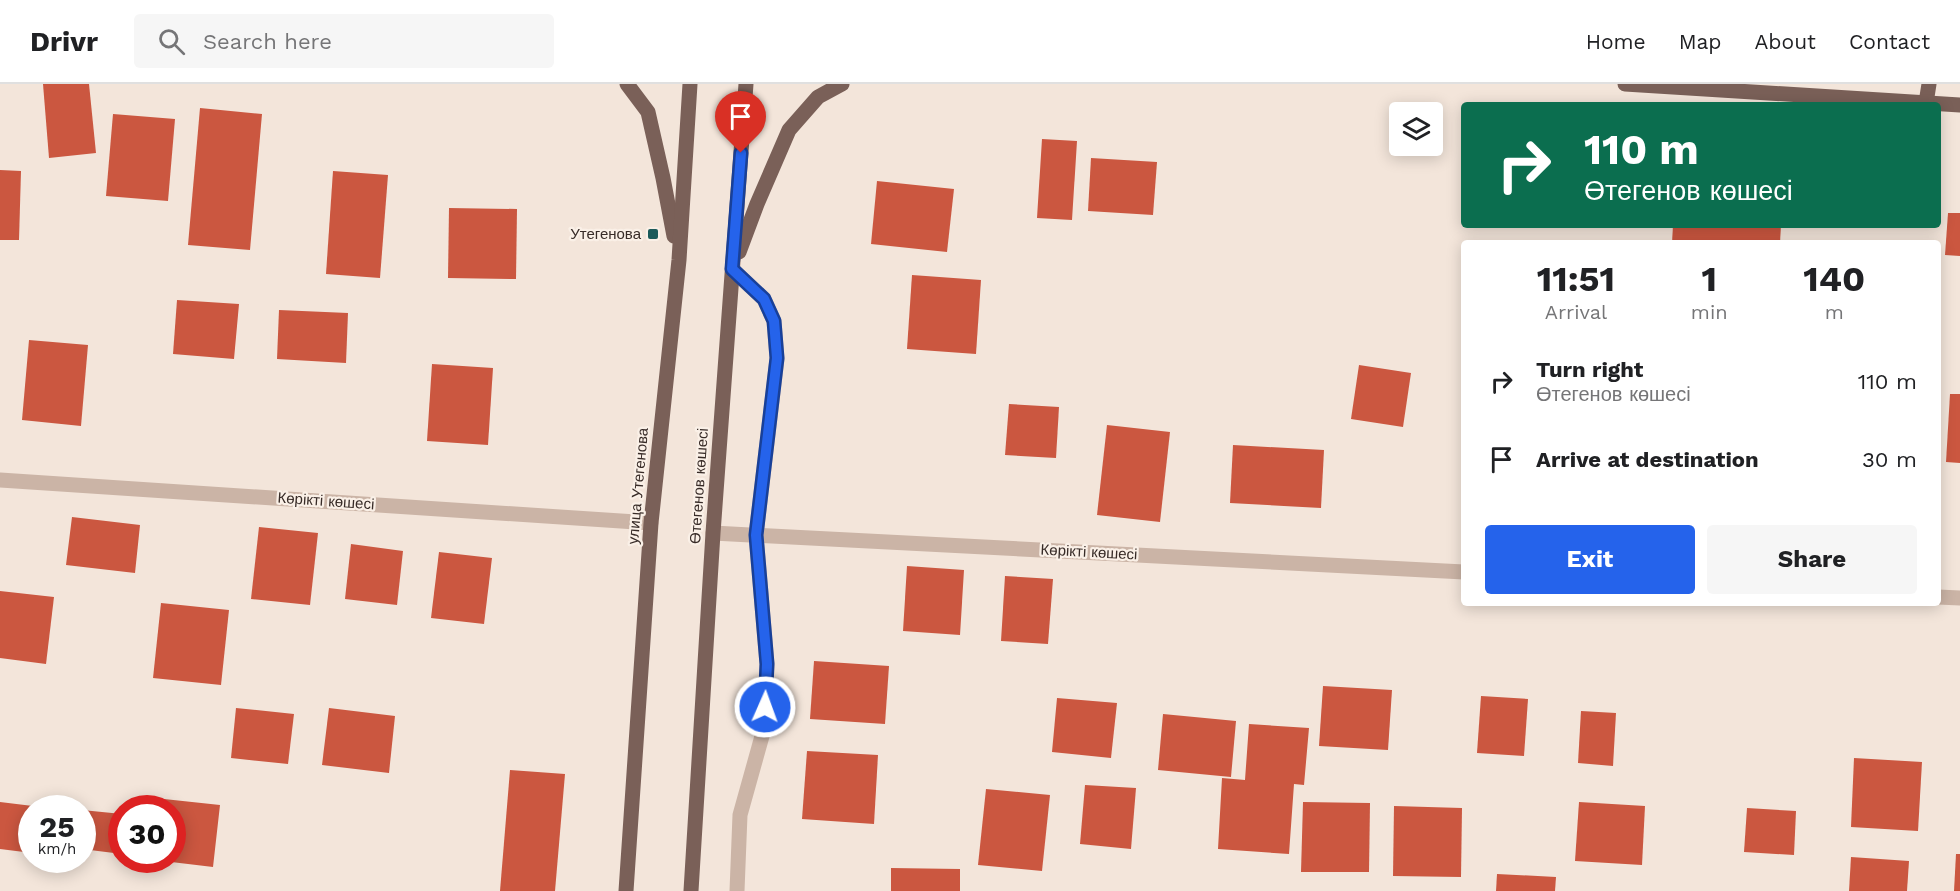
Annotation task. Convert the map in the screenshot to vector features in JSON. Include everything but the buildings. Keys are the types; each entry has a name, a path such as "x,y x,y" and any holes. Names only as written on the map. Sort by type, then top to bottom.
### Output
{"main road":[{"path":"627,84 648,112 679,260"},
{"name":"улица Утегенова","path":"626,891 651,522 679,260 690,84"},
{"name":"Өтегенов көшесі","path":"691,891 713,533 746,84"},
{"path":"732,269 789,130 818,97 842,84"},
{"path":"1625,84 1910,102"},
{"path":"1926,102 1929,84"},
{"path":"1941,104 1960,105"}],"street":[{"path":"732,269 764,299 774,321 777,358 756,535 767,664 764,729 740,815 737,891"},
{"name":"Көрікті көшесі","path":"0,480 651,522"},
{"name":"Көрікті көшесі","path":"713,533 1461,572"},
{"path":"1941,597 1960,598"}],"place":[{"name":"Утегенова","path":"653,234"}],"route":[{"path":"741,153 732,269 764,299 774,321 777,358 756,535 767,664 765,707"}]}
